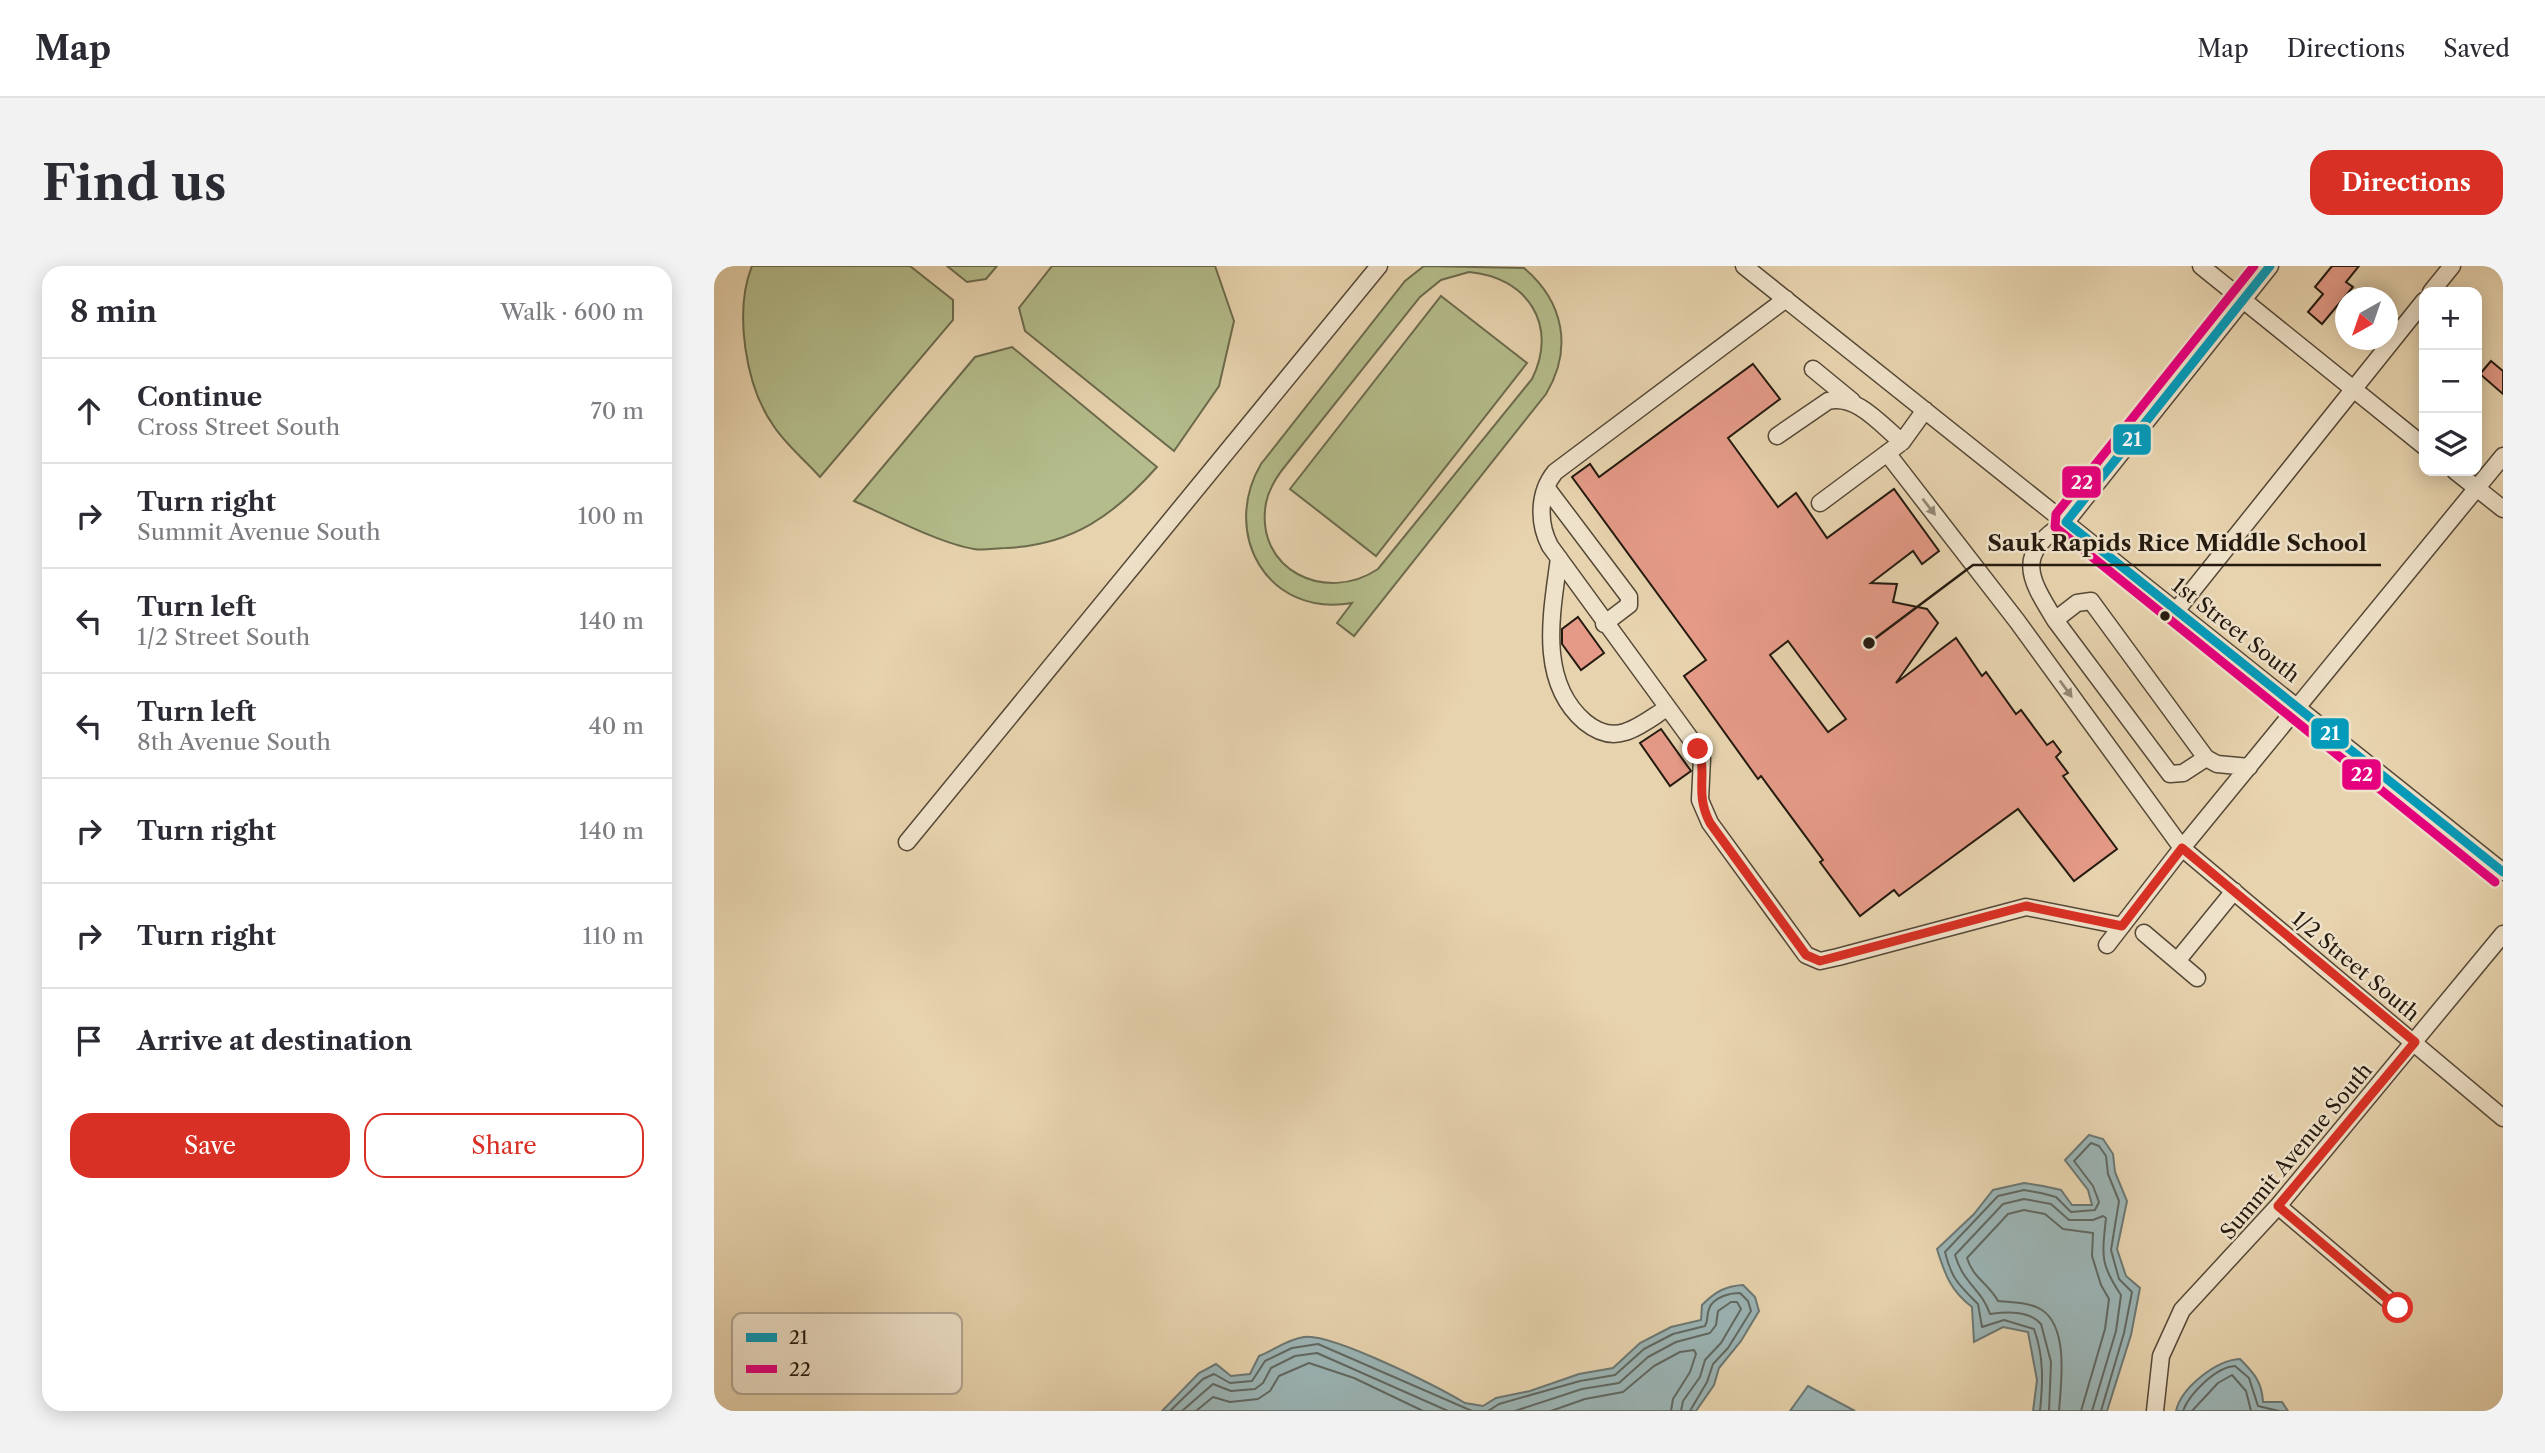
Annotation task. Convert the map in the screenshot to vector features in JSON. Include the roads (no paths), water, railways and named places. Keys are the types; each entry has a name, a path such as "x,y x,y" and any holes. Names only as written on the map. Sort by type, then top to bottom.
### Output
{"street":[{"path":"907,842 1379,266"},
{"name":"1st Street South","path":"1744,266 2300,707 2503,872"},
{"path":"2201,266 2419,442"},
{"path":"2206,758 2183,773 2170,774 2055,620 2037,590 2029,565 2047,534 2066,522 2270,266"},
{"path":"2435,287 2452,266"},
{"path":"1786,299 1555,472 1546,487 1541,512 1543,534 1604,624 1702,758 1700,800 1710,823 1806,955 1820,961 1829,959 2026,906 2122,926"},
{"path":"2176,611 2419,307"},
{"path":"1814,369 1902,442"},
{"path":"1777,436 1828,401 1836,399 1854,403"},
{"path":"1820,503 1902,442 1925,410"},
{"name":"1/2 Street South","path":"1887,453 2017,621 2182,848 2503,1118"},
{"path":"2107,946 2182,848 2503,456"},
{"path":"2461,476 2503,509"},
{"path":"1546,487 1629,597 1629,605 1604,624"},
{"path":"1559,558 1551,642 1556,674 1569,704 1597,732 1612,734 1624,733 1667,708"},
{"path":"2055,620 2077,603 2091,601 2206,758 2217,764 2249,768"},
{"path":"2177,961 2234,891"},
{"path":"2144,933 2197,978"},
{"name":"Summit Avenue South","path":"2155,1411 2161,1356 2182,1310 2278,1206 2503,933"},
{"path":"2278,1206 2398,1308"}],"water":[{"path":"2089,1135 2103,1139 2113,1154 2115,1172 2127,1201 2117,1249 2126,1276 2140,1288 2131,1335 2107,1411 2033,1411 2037,1380 2028,1332 2003,1327 1974,1342 1972,1307 1950,1282 1937,1249 1974,1214 1993,1190 2024,1183 2061,1190 2072,1205 2092,1205 2088,1190 2065,1160"},
{"path":"1743,1285 1755,1297 1759,1311 1741,1341 1719,1368 1714,1385 1696,1411 1162,1411 1199,1373 1216,1364 1231,1376 1250,1374 1259,1356 1304,1337 1337,1343 1410,1374 1465,1403 1483,1406 1496,1398 1530,1391 1579,1374 1613,1368 1640,1343 1671,1327 1701,1320 1702,1305 1716,1293"},
{"path":"2240,1359 2256,1378 2263,1402 2282,1402 2288,1411 2176,1411 2185,1393 2201,1377 2221,1364"},
{"path":"1808,1386 1855,1411 1790,1411"}],"place":[{"name":"Sauk Rapids Rice Middle School","path":"1869,643"}]}
